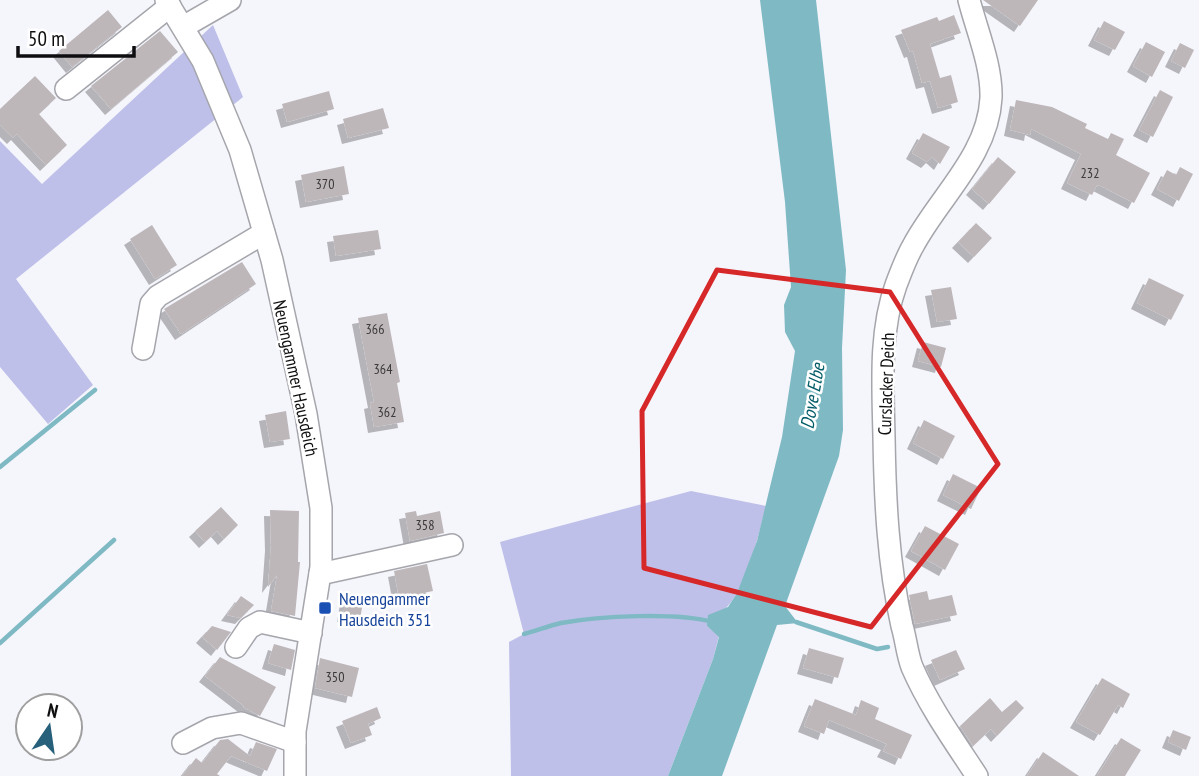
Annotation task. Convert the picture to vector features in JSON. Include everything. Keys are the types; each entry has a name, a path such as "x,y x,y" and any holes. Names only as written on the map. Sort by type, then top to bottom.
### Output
{"street":[{"path":"183,27 230,0"},
{"path":"66,89 168,3"},
{"name":"Neuengammer Hausdeich","path":"168,3 203,61 240,150 264,233 308,427 321,508 320,574 295,742 295,776"},
{"name":"Curslacker Deich","path":"975,5 989,74 989,118 973,156 913,246 895,287 886,329 883,376 887,543 895,596 912,666 939,719 977,776"},
{"path":"143,349 150,304 158,296 264,233"},
{"path":"320,574 452,545"},
{"path":"236,648 250,628 260,622 311,633"},
{"path":"183,743 212,728 241,723 295,742"}],"highlighted area":[{"path":"717,270 890,292 998,464 871,627 644,568 642,411"}],"shaded area":[{"path":"213,25 243,97 16,279 93,385 48,424 0,367 0,141 42,184"},
{"path":"691,491 766,506 741,586 725,610 707,626 719,636 713,659 668,776 511,776 509,642 524,634 500,542"}],"water":[{"name":"Dove Elbe","path":"760,0 816,0 846,270 842,348 843,430 839,456 785,606 798,623 777,625 722,776 668,776 719,637 707,626 708,615 728,607 737,593 757,541 782,437 795,351 785,332 784,305 791,287 785,202"}],"building":[{"path":"983,0 1038,0 1020,26"},
{"path":"108,10 122,27 72,67 59,51"},
{"path":"954,15 961,33 930,44 940,78 951,75 958,102 938,108 930,81 922,83 913,51 910,52 901,30 937,17 939,21"},
{"path":"1104,21 1125,32 1115,50 1094,40"},
{"path":"160,31 178,52 111,109 91,86"},
{"path":"1146,42 1165,52 1152,77 1133,66"},
{"path":"1180,43 1194,50 1185,68 1171,61"},
{"path":"35,76 56,98 39,114 67,145 46,165 17,134 13,138 0,125 0,109"},
{"path":"1160,90 1173,97 1153,137 1139,130"},
{"path":"329,91 334,109 287,122 282,104"},
{"path":"1016,100 1052,107 1087,124 1085,128 1108,139 1111,133 1124,139 1116,155 1150,173 1134,203 1101,186 1097,185 1092,195 1067,183 1081,154 1031,129 1030,135 1010,130"},
{"path":"383,108 389,128 348,138 343,119"},
{"path":"923,133 950,147 940,164 932,157 927,162 912,153"},
{"path":"998,157 1016,172 989,204 972,189"},
{"path":"344,166 349,194 306,202 301,175"},
{"path":"1180,167 1193,174 1179,201 1157,189 1167,170 1176,175"},
{"path":"976,223 992,238 974,257 958,242"},
{"path":"152,225 177,265 155,279 130,239"},
{"path":"378,230 381,249 336,256 333,236"},
{"path":"242,262 256,284 181,334 164,309"},
{"path":"1149,278 1184,295 1171,320 1137,303"},
{"path":"951,287 957,319 937,322 931,290"},
{"path":"387,313 400,382 397,383 404,422 374,427 370,403 374,402 358,318"},
{"path":"923,342 946,348 941,367 918,361"},
{"path":"286,411 290,439 270,442 265,415"},
{"path":"924,420 955,436 943,459 913,443"},
{"path":"953,474 981,488 971,509 943,495"},
{"path":"221,507 238,525 224,539 217,531 205,542 195,531"},
{"path":"270,510 299,511 300,562 295,616 271,611 277,575 268,587"},
{"path":"416,511 417,516 440,511 444,533 410,541 405,513"},
{"path":"925,526 959,544 945,570 911,551"},
{"path":"427,564 433,591 399,598 394,571"},
{"path":"927,591 929,600 952,595 957,615 915,624 909,595"},
{"path":"347,593 364,597 360,619 343,616"},
{"path":"241,596 254,605 241,618 227,615"},
{"path":"212,626 231,632 217,650 202,637"},
{"path":"274,644 295,650 291,670 268,663"},
{"path":"809,648 844,658 838,678 803,668"},
{"path":"956,650 965,669 940,680 931,660"},
{"path":"220,657 276,687 260,716 243,707 205,676"},
{"path":"320,658 359,668 352,697 315,688"},
{"path":"1102,678 1130,694 1123,708 1118,705 1100,735 1076,722"},
{"path":"990,698 1002,712 1016,700 1024,708 997,736 991,729 973,746 960,726"},
{"path":"815,699 856,715 861,700 879,708 875,719 912,735 901,759 883,751 887,744 829,720 824,734 804,726"},
{"path":"377,707 381,718 368,724 372,735 351,743 342,721"},
{"path":"1173,730 1191,737 1186,750 1168,742"},
{"path":"1121,738 1141,750 1125,776 1097,776"},
{"path":"228,739 250,756 256,742 277,749 267,771 231,756 217,774 220,776 182,776 196,758 202,763 220,740"},
{"path":"1043,752 1079,776 1027,776"}],"waterway":[{"path":"0,467 95,390"},
{"path":"0,643 114,540"},
{"path":"524,634 561,623 596,618 659,616 713,622"},
{"path":"796,622 877,649 888,647"}],"place":[{"name":"Neuengammer Hausdeich 351","path":"325,608"}]}
